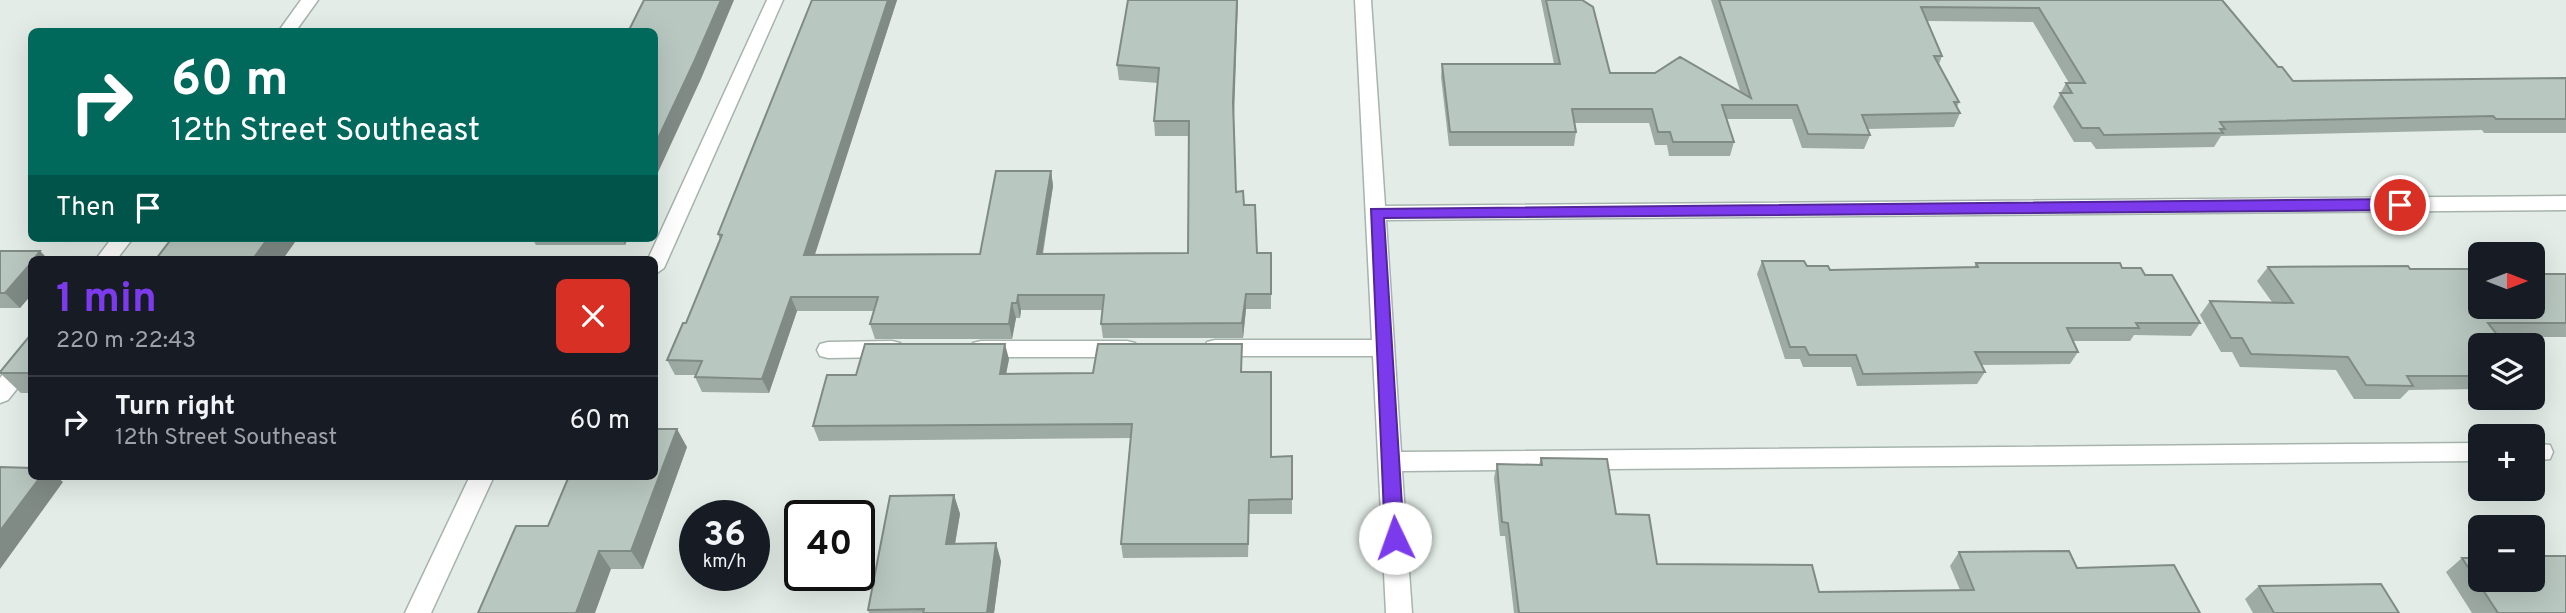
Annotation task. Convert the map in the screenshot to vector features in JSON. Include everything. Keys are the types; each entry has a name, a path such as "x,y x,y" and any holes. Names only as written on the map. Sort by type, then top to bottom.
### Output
{"street":[{"path":"289,28 310,0"},
{"path":"658,259 775,0"},
{"path":"1363,0 1399,613"},
{"path":"1376,213 2566,203"},
{"path":"108,256 120,242"},
{"path":"1189,348 1384,348"},
{"path":"828,350 911,349"},
{"path":"953,349 1147,349"},
{"path":"0,394 28,359"},
{"path":"1390,463 2468,452"},
{"path":"418,613 480,480"}],"building":[{"path":"644,0 721,0 658,138 658,28 630,28"},
{"path":"812,0 888,0 804,255 980,254 996,171 1051,171 1037,254 1188,253 1189,121 1154,121 1159,68 1117,65 1128,0 1237,0 1233,102 1236,192 1243,191 1244,205 1255,205 1257,253 1271,253 1271,294 1246,294 1242,323 1101,324 1104,295 1018,295 1017,303 1012,303 1009,324 870,324 878,297 791,297 762,379 695,377 702,361 667,360 683,323 686,323 722,235 718,234"},
{"path":"1546,0 1582,0 1593,7 1610,73 1655,73 1680,57 1751,98 1719,0 2222,0 2293,81 2566,78 2566,119 2496,119 2493,116 2220,122 2225,129 2220,129 2223,133 2104,135 2099,128 2082,128 2060,93 2072,93 2066,83 2085,83 2039,8 1921,7 1942,56 1934,56 1959,102 1954,102 1960,113 1862,115 1870,135 1808,134 1797,105 1722,105 1734,142 1673,142 1670,132 1658,132 1652,109 1572,109 1576,132 1450,132 1442,64 1560,64"},
{"path":"169,242 265,242 255,256 158,256"},
{"path":"0,251 40,251 36,256 28,256 28,267 5,293 0,293"},
{"path":"1762,261 1804,261 1807,266 1828,266 1830,270 1978,267 1976,263 2120,263 2122,268 2141,268 2145,275 2172,275 2200,323 2136,323 2139,328 2067,328 2078,352 1975,352 1985,372 1863,374 1856,355 1809,355 1805,347 1790,347"},
{"path":"2408,266 2410,269 2468,269 2468,319 2545,319 2545,274 2566,274 2566,323 2488,323 2496,333 2468,333 2468,376 2407,376 2413,386 2366,385 2348,357 2251,354 2242,338 2231,338 2210,301 2293,303 2268,267"},
{"path":"28,338 28,373 0,372"},
{"path":"865,344 1005,344 1000,374 1093,373 1098,344 1242,344 1241,372 1271,372 1271,457 1292,456 1292,499 1249,500 1248,544 1121,544 1132,424 813,426 827,375 856,375"},
{"path":"658,429 677,429 658,479"},
{"path":"1541,458 1607,459 1616,514 1649,515 1657,564 1812,565 1819,592 1974,590 1959,552 2069,551 2077,568 2174,565 2200,613 1519,613 1508,523 1502,522 1497,464 1542,465"},
{"path":"0,467 28,468 28,480 38,480 0,531"},
{"path":"567,480 658,480 631,551 599,551 576,613 478,613 516,526 548,526"},
{"path":"954,495 946,544 996,543 987,613 923,613 924,609 868,610 872,591 875,591 875,574 890,496"},
{"path":"2545,556 2566,556 2566,613 2498,613 2484,592 2545,592"},
{"path":"2381,584 2399,613 2274,613 2259,586"}],"route":[{"path":"1395,538 1376,213 2400,205"}]}
